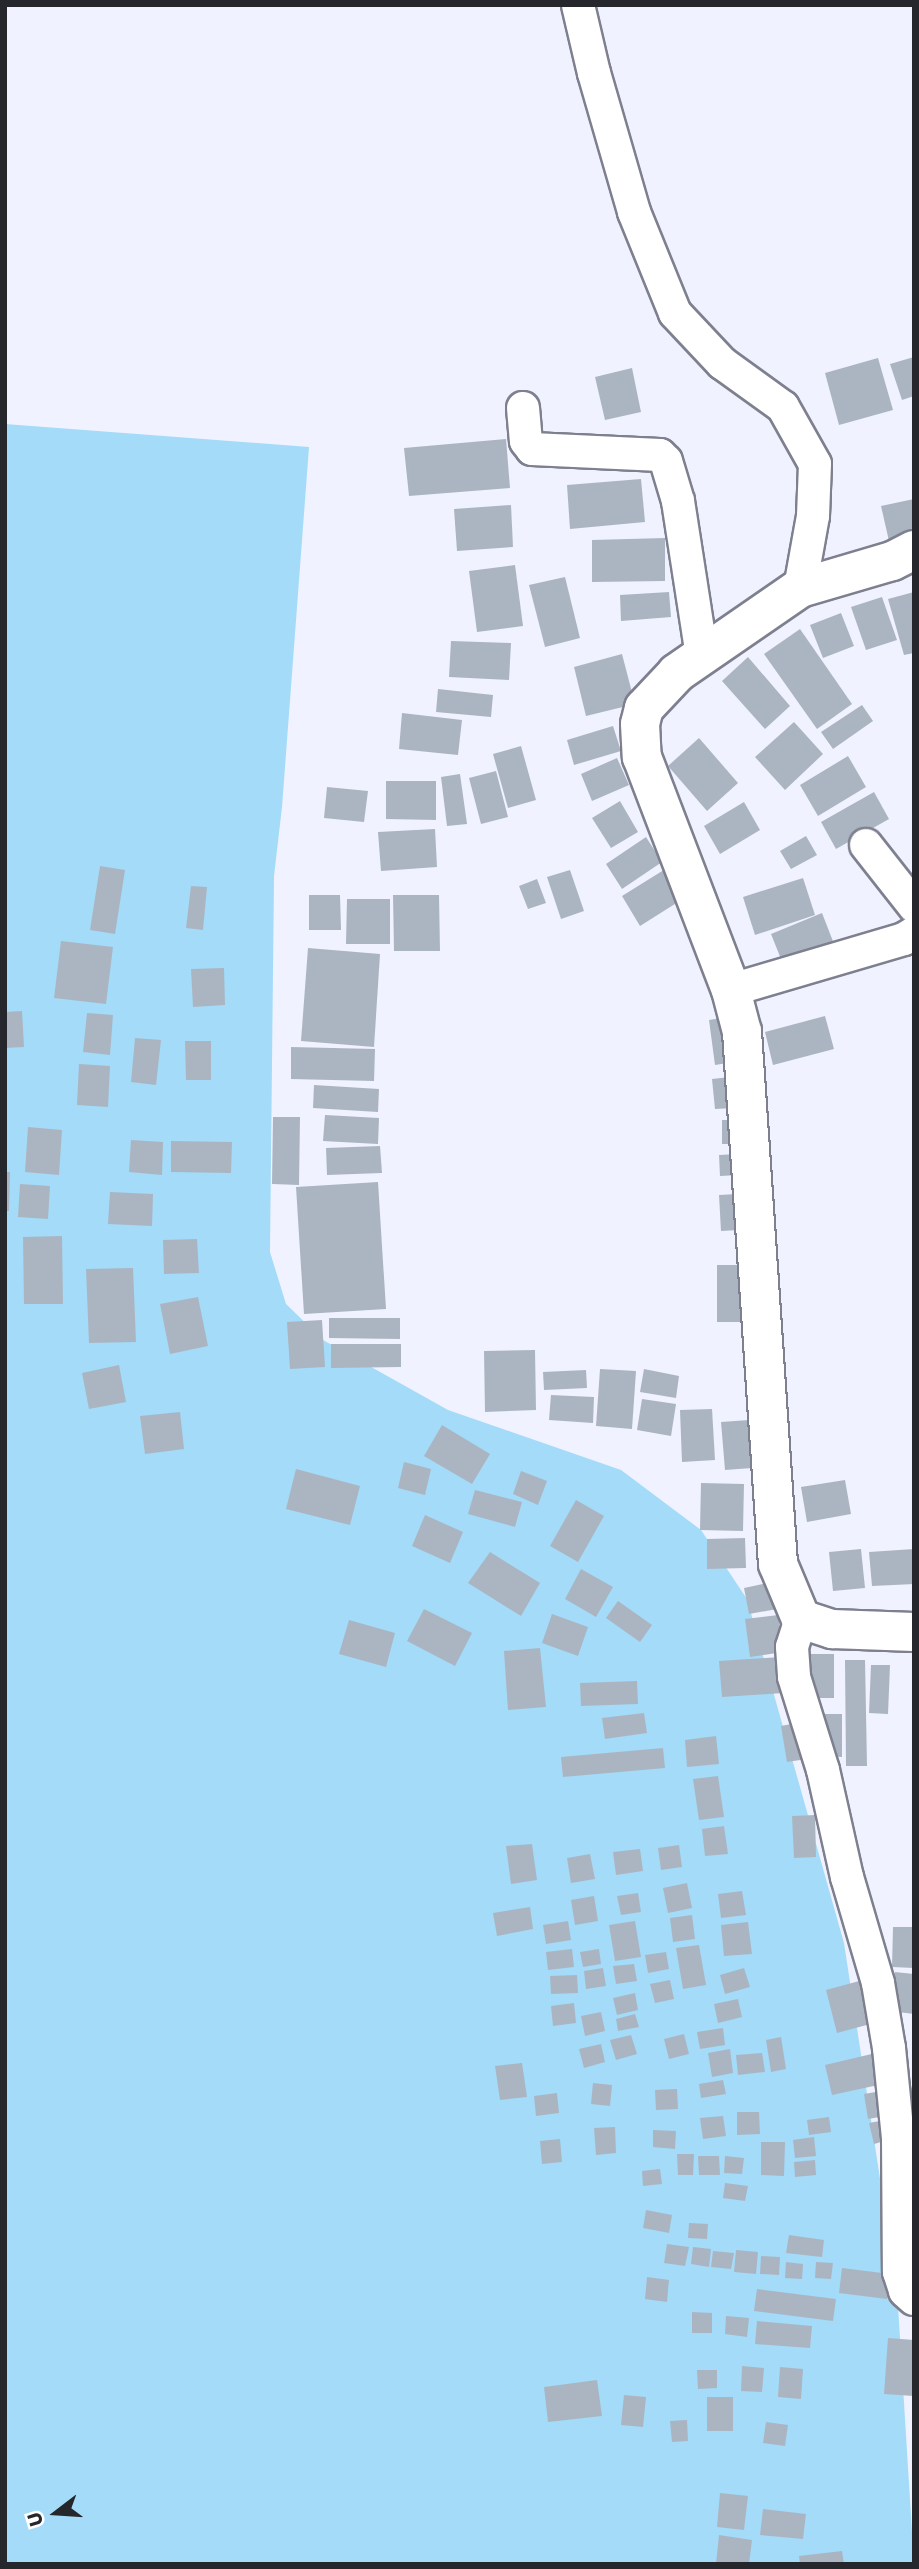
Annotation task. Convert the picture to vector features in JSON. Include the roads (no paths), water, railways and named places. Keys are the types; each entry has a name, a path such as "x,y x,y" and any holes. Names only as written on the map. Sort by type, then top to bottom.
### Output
{"main road":[{"path":"903,556 815,583 677,673 644,708 640,724 642,757 731,990 742,1032 778,1563 801,1619 832,1629 914,1632"}],"street":[{"path":"578,5 594,73 635,212 676,313 722,363 783,407 815,464 815,583"},
{"path":"523,408 526,442 532,449 660,455 666,461 678,501 702,656"},
{"path":"866,845 914,906"},
{"path":"731,990 904,939 914,933"},
{"path":"801,1619 792,1647 794,1677 823,1770 847,1877 878,1983 899,2023 899,2272 905,2291 914,2299"}],"water":[{"path":"5,424 309,447 282,807 274,876 270,1252 286,1304 323,1340 448,1410 621,1470 701,1530 747,1599 844,1943 897,2290 914,2564 5,2564"}]}
